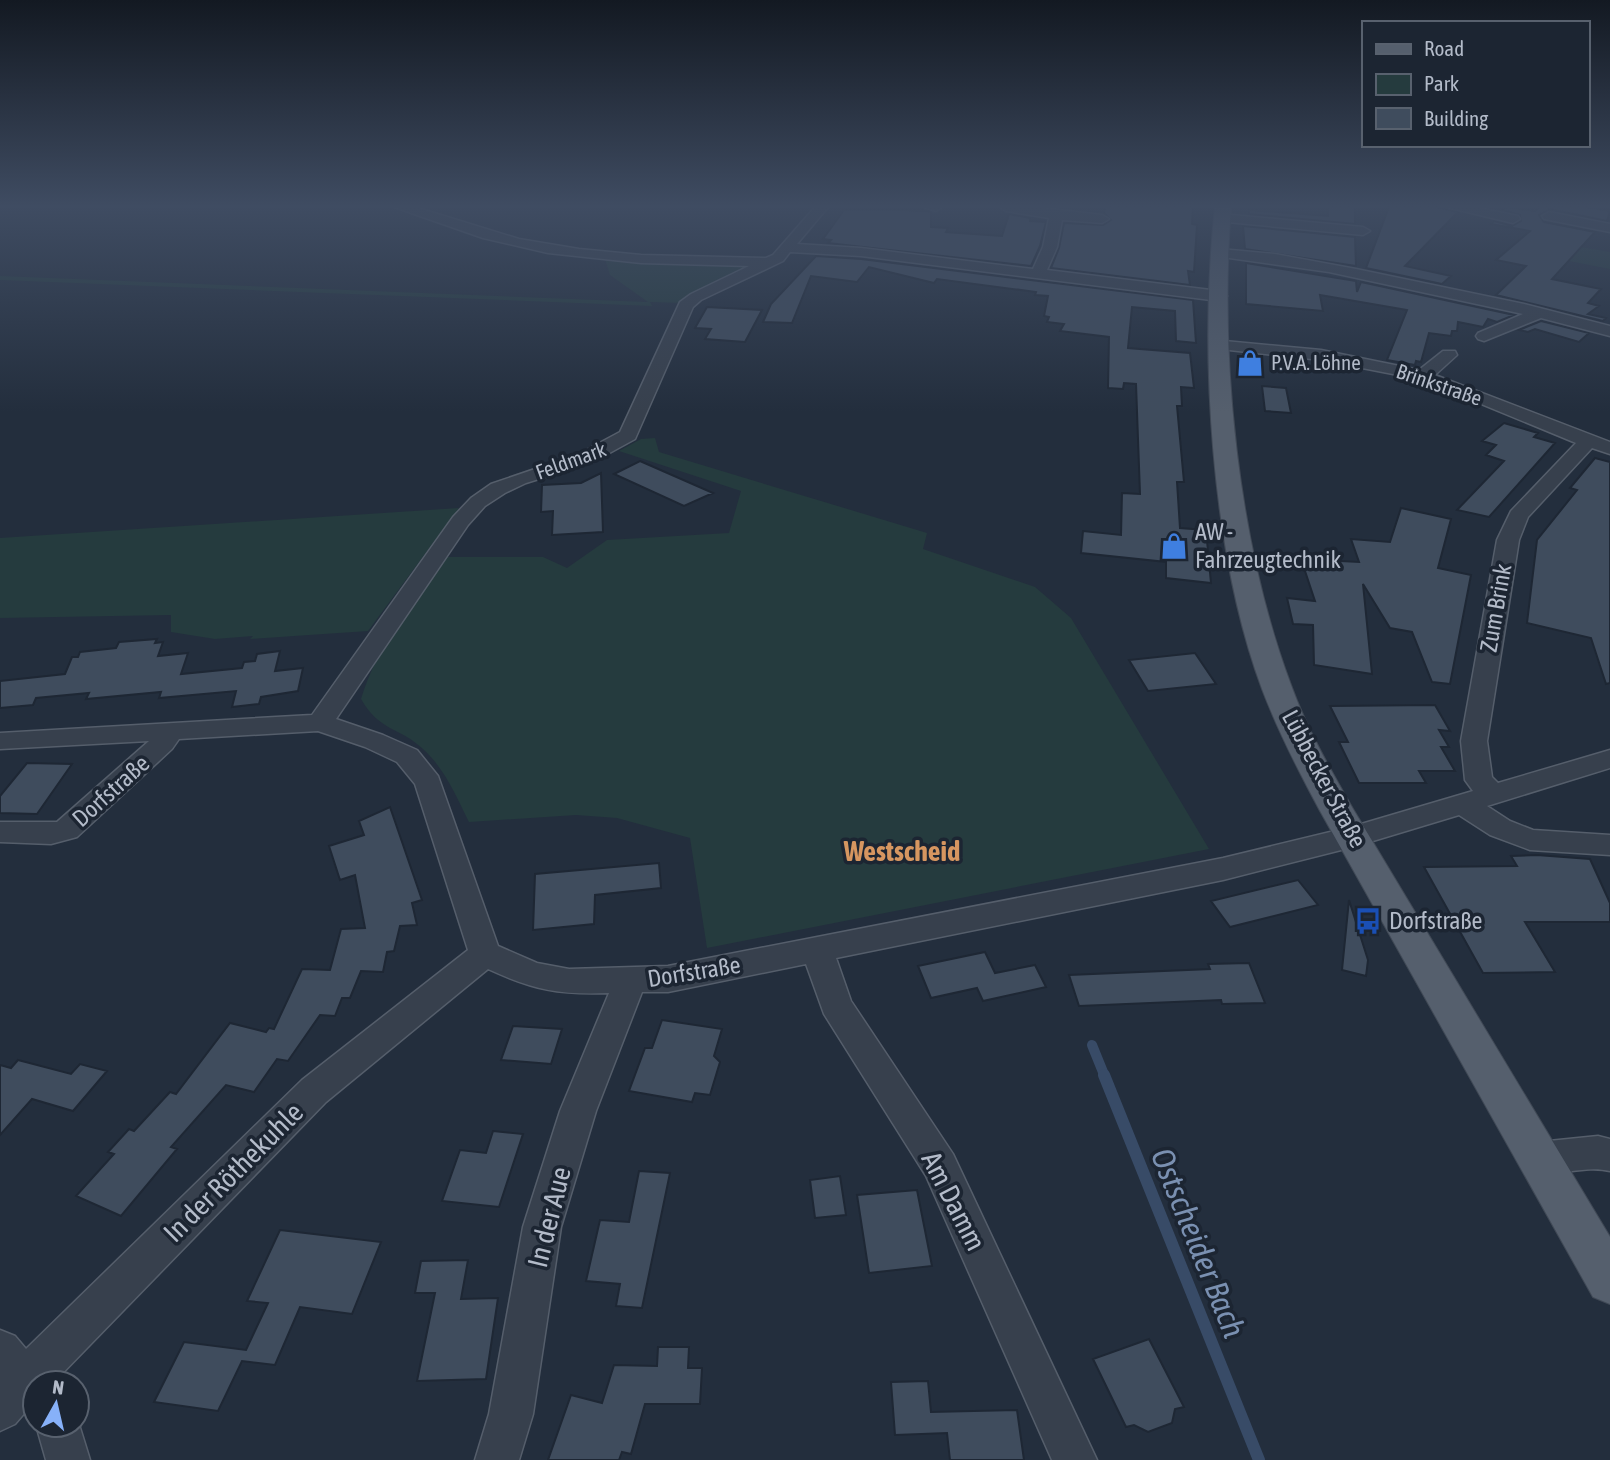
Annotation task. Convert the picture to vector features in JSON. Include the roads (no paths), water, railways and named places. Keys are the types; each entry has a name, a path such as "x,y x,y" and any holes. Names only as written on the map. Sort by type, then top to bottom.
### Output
{"main road":[{"name":"Lübbecker Straße","path":"1219,275 1220,344 1229,474 1241,546 1265,652 1296,732 1353,837 1610,1281"}],"street":[{"name":"Feldmark","path":"320,723 460,521 480,497 508,482 615,445 628,435 686,305 742,275"},
{"path":"1062,275 1219,296"},
{"path":"1367,275 1610,331"},
{"path":"1484,336 1539,313"},
{"name":"Brinkstraße","path":"1220,344 1269,348 1422,376 1587,442 1610,448"},
{"path":"1422,376 1449,355"},
{"name":"Zum Brink","path":"1494,796 1479,780 1474,741 1508,540 1518,515 1587,442"},
{"name":"Dorfstraße","path":"0,741 320,723 374,741 407,756 428,782 485,954 532,975 569,982 668,979 1223,869 1353,837 1610,760"},
{"name":"Dorfstraße","path":"0,832 51,834 67,830 163,743 170,732"},
{"path":"1465,805 1500,828 1530,840 1610,845"},
{"name":"Am Damm","path":"817,950 836,1005 940,1166 1076,1460"},
{"name":"In der Röthekuhle","path":"15,1383 314,1091 485,954"},
{"name":"In der Aue","path":"496,1460 511,1414 542,1227 578,1111 630,982"},
{"path":"1539,1158 1598,1152 1610,1155"},
{"path":"62,1439 68,1460"}],"waterway":[{"name":"Ostscheider Bach","path":"1092,1045 1105,1077"},
{"name":"Ostscheider Bach","path":"1104,1075 1259,1460"}],"place":[{"name":"P.V.A. Löhne","path":"1250,363"},
{"name":"AW - Fahrzeugtechnik","path":"1174,546"},
{"name":"Dorfstraße","path":"1368,921"}],"district":[{"name":"Westscheid","path":"902,851"}]}
